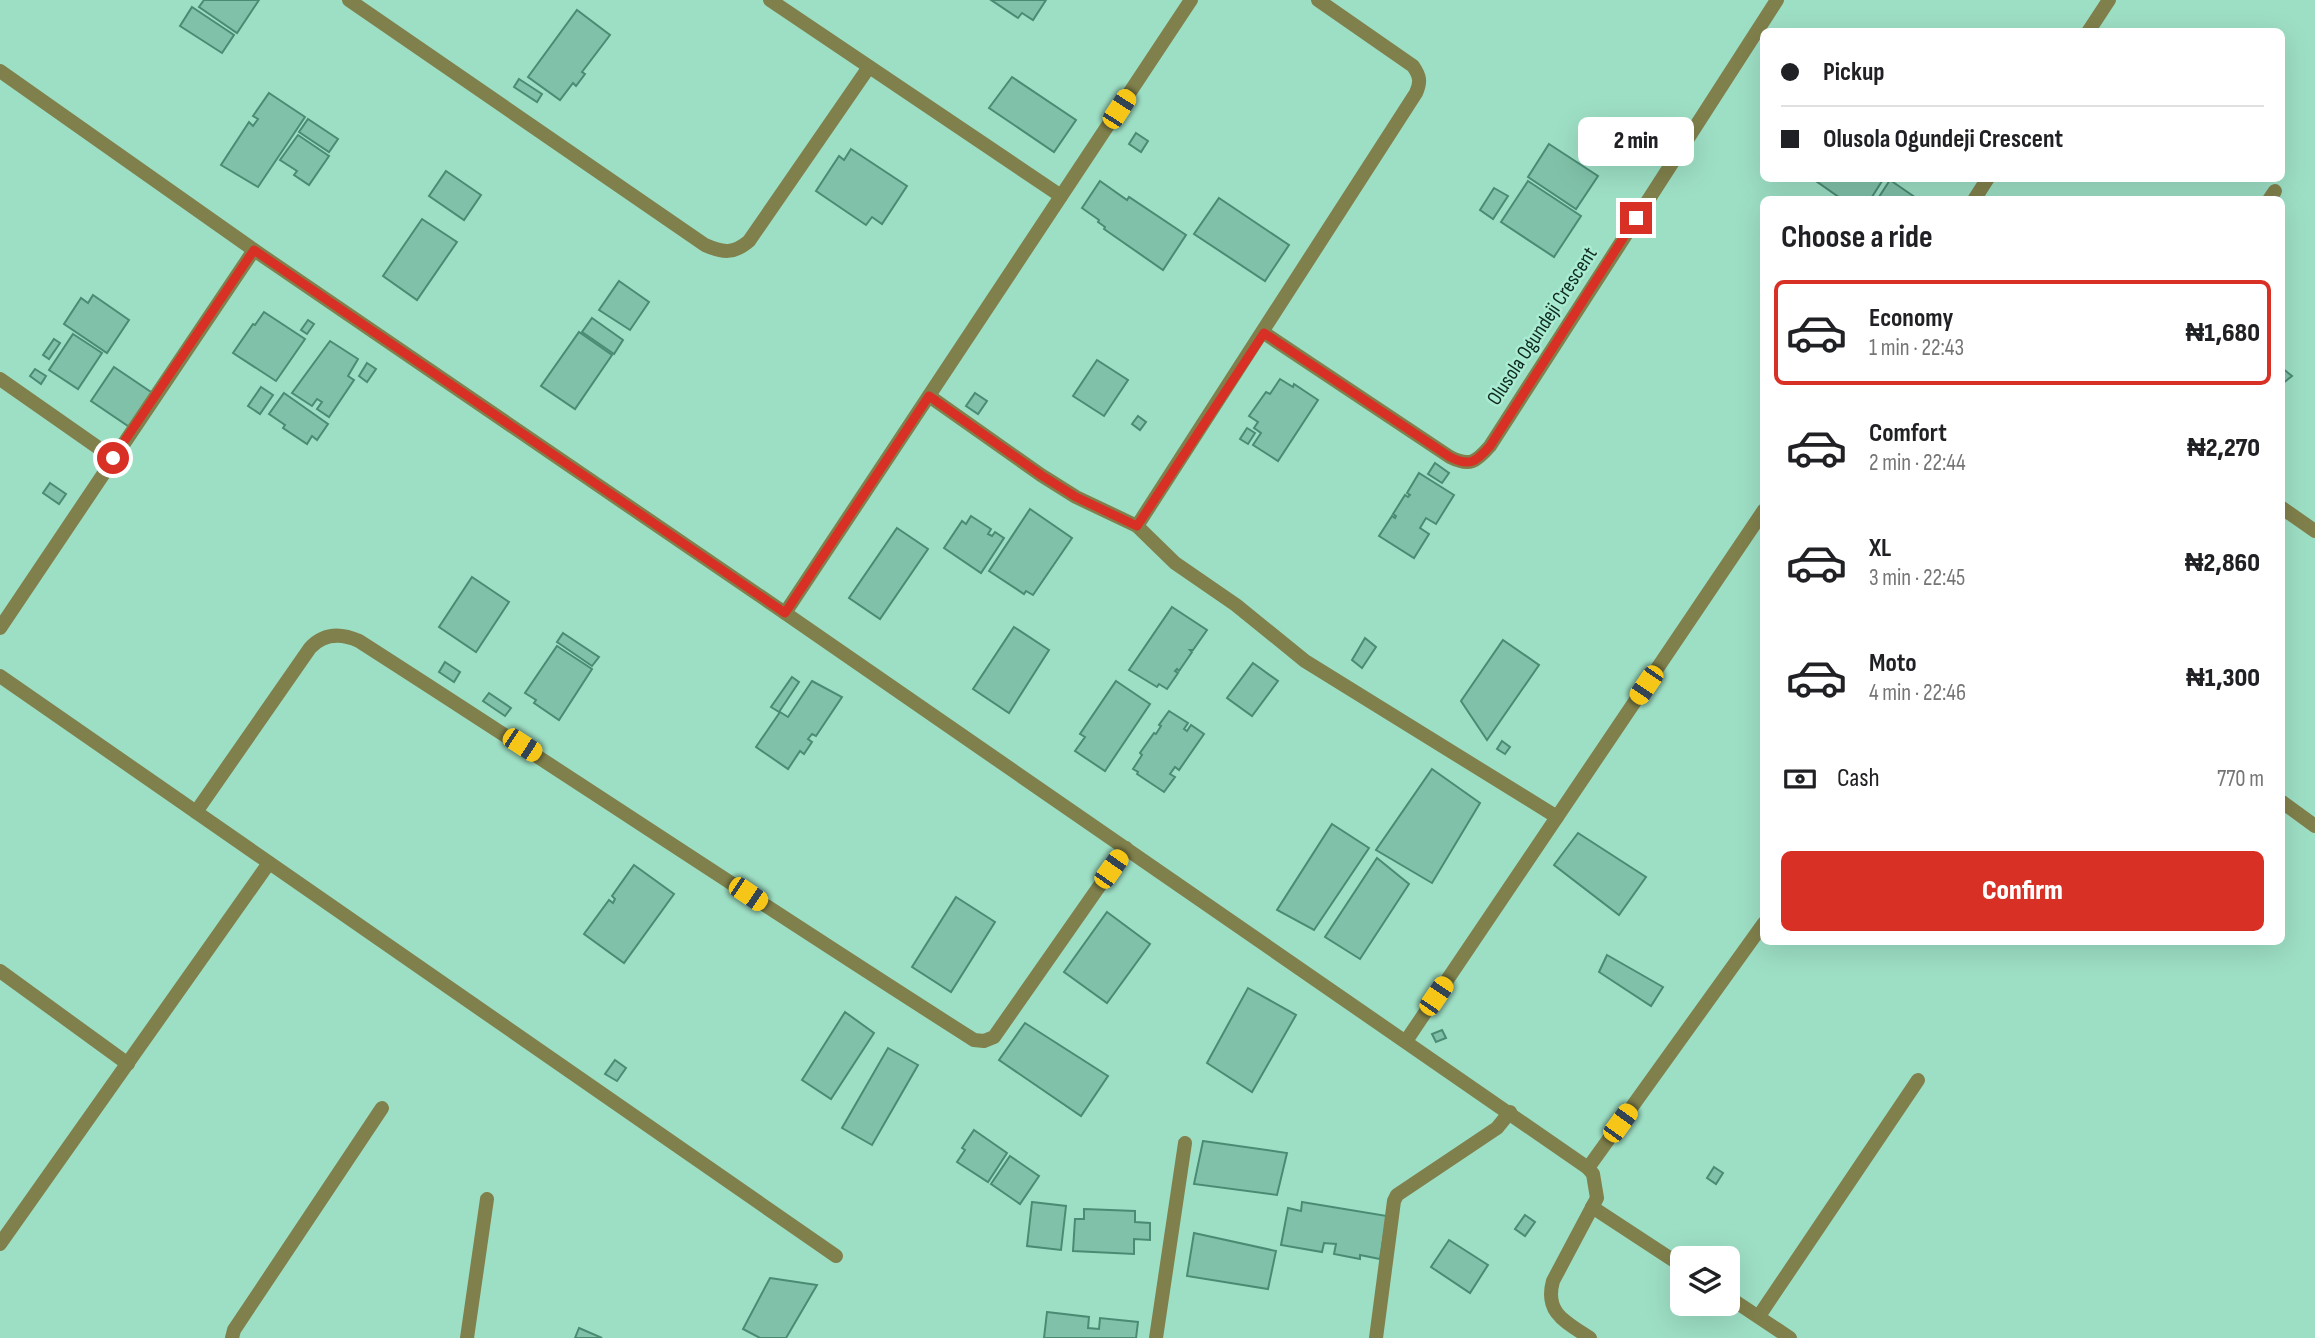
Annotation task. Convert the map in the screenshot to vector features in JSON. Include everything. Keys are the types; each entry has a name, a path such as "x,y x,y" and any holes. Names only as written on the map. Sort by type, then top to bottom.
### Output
{"street":[{"path":"349,0 705,245 726,252 739,249 749,241 869,67"},
{"path":"770,0 1061,196"},
{"path":"785,613 1191,0"},
{"path":"1137,526 1264,333 1420,83 1419,74 1413,66 1318,0"},
{"name":"Olusola Ogundeji Crescent","path":"1264,333 1450,457 1469,463 1478,460 1490,446 1777,0"},
{"path":"2091,28 2109,0"},
{"path":"0,71 254,250 1588,1168 1593,1174 1597,1198 1553,1281 1550,1293 1551,1304 1558,1313 1590,1338"},
{"path":"0,628 254,250"},
{"path":"0,379 113,458"},
{"path":"929,396 1053,483 1137,526 1175,563 1262,625 1305,661 1557,817"},
{"path":"2285,510 2315,531"},
{"path":"1406,1041 1760,516"},
{"path":"197,812 315,643 325,637 349,637 568,775 974,1040 984,1041 994,1038 1126,848"},
{"path":"0,676 836,1256"},
{"path":"2285,804 2315,826"},
{"path":"0,1244 269,863"},
{"path":"1588,1168 1760,929"},
{"path":"0,971 128,1064"},
{"path":"1759,1316 1918,1080"},
{"path":"232,1338 234,1330 382,1108"},
{"path":"1376,1338 1397,1195 1497,1128 1510,1112"},
{"path":"1156,1338 1185,1143"},
{"path":"467,1338 487,1199"},
{"path":"1592,1208 1670,1258"},
{"path":"1740,1304 1790,1338"}],"building":[{"path":"204,0 259,0 237,33 199,7"},
{"path":"991,0 1046,0 1033,20 1022,13 1018,18"},
{"path":"192,7 234,35 222,53 180,26"},
{"path":"577,10 610,35 582,72 585,74 576,86 573,83 560,100 528,77"},
{"path":"1012,77 1076,120 1054,152 989,108"},
{"path":"519,79 542,94 537,102 514,87"},
{"path":"269,93 305,117 258,187 221,165 249,122 253,126 258,119 253,116"},
{"path":"308,119 338,139 329,152 299,132"},
{"path":"1136,133 1148,141 1141,152 1129,144"},
{"path":"298,135 329,156 309,185 294,175 297,171 280,160"},
{"path":"1549,144 1598,176 1576,209 1528,177"},
{"path":"851,149 907,186 882,224 872,217 866,225 816,191 839,156 844,160"},
{"path":"446,171 481,195 464,220 429,196"},
{"path":"1100,181 1186,235 1163,270 1104,229 1099,220 1082,208"},
{"path":"1528,181 1581,216 1554,257 1501,222"},
{"path":"1817,182 1881,182 1873,196 1837,196"},
{"path":"1889,182 1893,182 1913,196 1880,196"},
{"path":"1494,188 1508,196 1493,219 1480,210"},
{"path":"1219,198 1289,245 1265,281 1194,234"},
{"path":"422,219 457,242 417,300 383,276"},
{"path":"619,281 649,302 630,330 599,310"},
{"path":"93,295 129,320 107,353 64,324 81,298 88,303"},
{"path":"264,312 305,339 276,381 233,353"},
{"path":"592,318 623,340 614,354 582,332"},
{"path":"308,320 314,324 307,334 301,330"},
{"path":"579,332 612,355 575,409 541,386"},
{"path":"73,334 102,353 78,389 49,370"},
{"path":"54,339 60,343 49,359 43,355"},
{"path":"330,341 358,359 348,376 354,380 329,417 317,409 322,402 317,399 312,406 292,393"},
{"path":"1097,360 1128,380 1104,416 1073,396"},
{"path":"367,363 376,369 367,382 359,376"},
{"path":"114,367 154,394 131,428 91,401"},
{"path":"35,369 46,376 41,384 30,376"},
{"path":"2285,370 2292,376 2285,382"},
{"path":"1280,379 1293,387 1294,384 1318,400 1278,461 1253,445 1261,433 1254,428 1258,422 1249,416 1266,392 1270,394"},
{"path":"261,387 273,395 260,414 248,406"},
{"path":"284,393 328,424 317,440 312,436 307,444 283,428 285,425 269,414"},
{"path":"975,393 987,401 978,414 966,406"},
{"path":"1138,416 1146,422 1140,430 1132,424"},
{"path":"1247,428 1255,433 1248,444 1240,439"},
{"path":"1435,463 1449,473 1442,483 1428,474"},
{"path":"1419,473 1454,495 1436,524 1426,518 1420,528 1429,534 1414,558 1379,536 1392,516 1395,518 1393,514 1405,495 1410,495 1407,493"},
{"path":"50,483 66,494 59,504 43,493"},
{"path":"1030,509 1072,538 1033,595 1026,591 1024,594 989,571"},
{"path":"971,516 991,529 988,534 992,536 995,532 1004,538 981,573 944,548 962,521 966,524"},
{"path":"897,528 928,549 880,619 849,598"},
{"path":"472,577 509,602 476,652 439,627"},
{"path":"1172,607 1207,630 1193,650 1190,650 1192,652 1179,671 1175,671 1178,673 1167,689 1159,684 1157,687 1129,670"},
{"path":"1014,627 1049,650 1009,713 973,689"},
{"path":"563,633 599,657 592,666 557,642"},
{"path":"1365,638 1376,647 1362,668 1352,660"},
{"path":"1503,640 1539,665 1487,740 1461,701"},
{"path":"557,646 592,669 559,720 534,703 536,700 525,693"},
{"path":"445,662 460,672 454,682 439,672"},
{"path":"1253,663 1278,681 1252,716 1227,698"},
{"path":"792,677 799,682 779,712 771,707"},
{"path":"812,681 842,697 816,736 812,734 808,739 812,742 804,754 800,751 788,769 756,747 780,712 788,717"},
{"path":"1116,681 1150,704 1105,771 1075,751 1085,737 1080,734"},
{"path":"489,693 511,708 505,716 483,701"},
{"path":"1169,711 1188,723 1184,729 1187,731 1191,725 1204,734 1179,770 1175,767 1170,774 1175,777 1164,792 1133,769 1142,755 1140,753 1154,733 1156,734"},
{"path":"1502,741 1510,747 1505,754 1497,749"},
{"path":"1432,769 1480,803 1432,883 1376,850"},
{"path":"1332,824 1369,848 1314,930 1277,910"},
{"path":"1578,833 1646,877 1619,915 1554,865"},
{"path":"1377,858 1409,884 1360,959 1325,937"},
{"path":"634,865 674,894 624,963 584,934 609,900 613,903 615,899 612,896"},
{"path":"956,897 995,922 951,992 912,967"},
{"path":"1107,912 1150,944 1107,1003 1064,972"},
{"path":"1607,955 1663,987 1651,1006 1599,972"},
{"path":"1248,988 1296,1015 1252,1092 1207,1063"},
{"path":"845,1012 874,1033 831,1099 802,1080"},
{"path":"1025,1023 1108,1076 1081,1116 999,1060"},
{"path":"1442,1030 1446,1038 1436,1042 1432,1034"},
{"path":"888,1048 918,1065 872,1145 842,1128"},
{"path":"615,1060 626,1068 617,1081 605,1074"},
{"path":"974,1130 1007,1153 988,1182 957,1162 965,1150 962,1148"},
{"path":"1203,1141 1287,1153 1277,1195 1194,1184"},
{"path":"1010,1156 1039,1176 1020,1204 991,1184"},
{"path":"1714,1167 1723,1173 1716,1184 1707,1178"},
{"path":"1032,1202 1066,1206 1061,1250 1027,1246"},
{"path":"1302,1202 1387,1216 1380,1259 1360,1255 1360,1259 1334,1254 1336,1244 1324,1243 1322,1252 1281,1245 1288,1208 1301,1211"},
{"path":"1084,1209 1135,1211 1135,1222 1150,1223 1150,1240 1134,1239 1134,1254 1073,1251 1075,1219 1084,1219"},
{"path":"1525,1215 1535,1222 1525,1236 1515,1229"},
{"path":"1194,1233 1276,1251 1268,1289 1187,1276"},
{"path":"1449,1240 1488,1265 1470,1293 1431,1267"},
{"path":"770,1278 817,1285 786,1338 760,1338 743,1329"},
{"path":"1047,1312 1089,1317 1088,1328 1099,1329 1100,1318 1138,1322 1136,1338 1044,1338"},
{"path":"579,1328 602,1338 575,1338"}],"route":[{"path":"113,458 254,250 785,613 929,396 1076,497 1137,526 1264,333 1450,457 1469,463 1478,460 1490,446 1636,218"}]}
